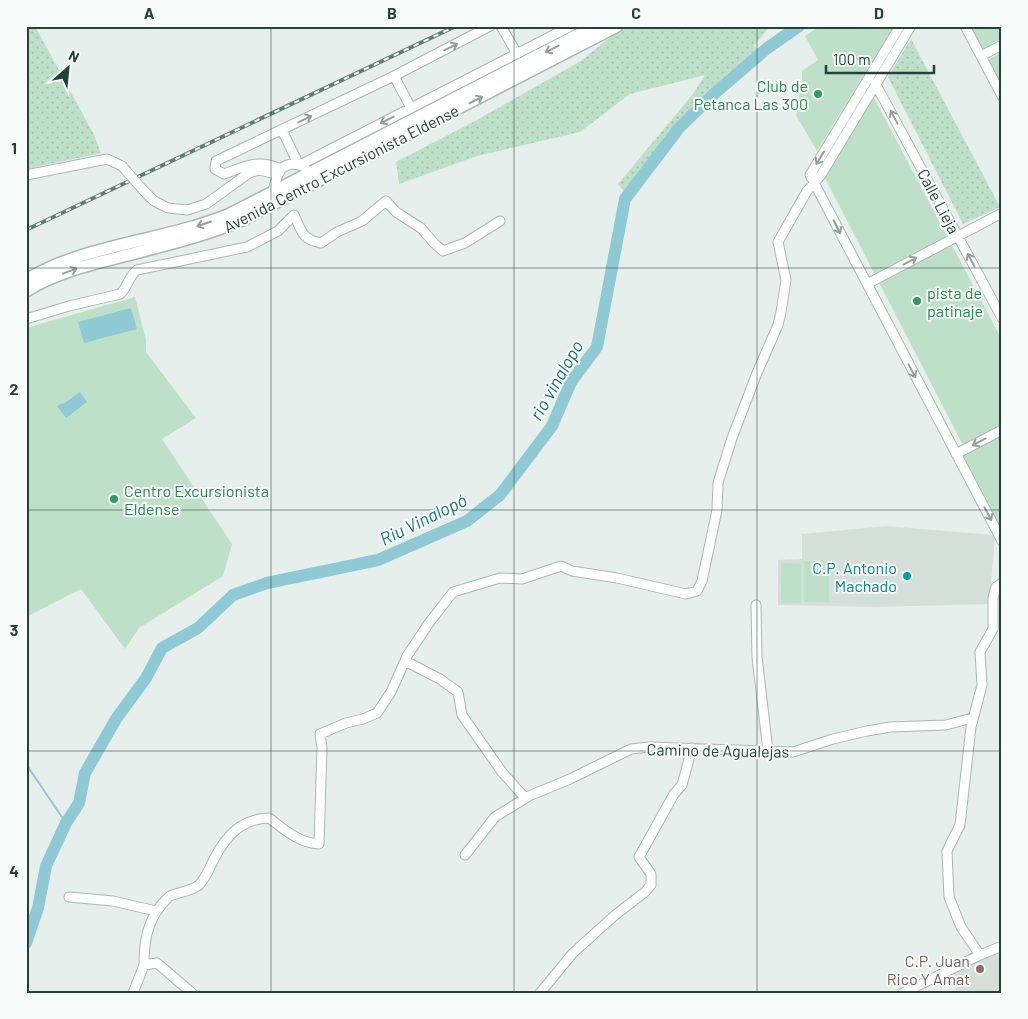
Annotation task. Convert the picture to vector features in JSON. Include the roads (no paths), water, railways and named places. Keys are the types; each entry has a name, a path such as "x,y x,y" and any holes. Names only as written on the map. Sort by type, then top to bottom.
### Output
{"street":[{"path":"279,172 262,163 249,165 224,174 215,169 216,161 229,154 394,76 490,26"},
{"path":"502,26 517,54"},
{"path":"298,165 571,26"},
{"name":"Avenida Centro Excursionista Eldense","path":"26,280 71,259 200,226 230,214 320,170 595,26"},
{"name":"Avenida Centro Excursionista Eldense","path":"26,292 82,266 200,236 242,220 617,26"},
{"path":"900,26 810,175 1002,540"},
{"path":"133,993 144,965 146,937 150,922 156,911 168,897 198,886 225,841 236,829 255,818 269,818 296,838 319,844 322,747 320,734 377,713 391,692 405,661 429,623 453,592 500,578 522,579 561,566 686,594 698,591 702,581 717,510 720,474 753,383 782,312 786,280 778,242 911,26"},
{"path":"965,26 1002,96"},
{"path":"981,56 1002,45"},
{"path":"394,76 411,108"},
{"name":"Calle Lieja","path":"875,83 1002,318"},
{"path":"282,130 298,165"},
{"path":"229,154 237,169"},
{"path":"26,175 107,160 122,166 154,201 168,208 186,210 206,204 249,173 259,170 279,172"},
{"path":"273,194 279,172 286,166 298,165 320,170"},
{"path":"26,319 69,306 120,294 126,288 131,275 137,270 247,246 278,231 294,215 301,233 310,240 321,243 337,232 362,221 386,201 396,212 421,228 443,251 465,243 500,221"},
{"path":"867,284 1002,213"},
{"path":"956,454 1002,430"},
{"path":"980,955 962,927 949,897 947,851 960,825 972,718 982,685 980,652 993,629 993,598 996,587 1002,582"},
{"path":"756,605 757,657 768,751"},
{"path":"405,661 440,679 458,692 460,709 466,722 502,772 526,798"},
{"name":"Camino de Agualejas","path":"465,855 494,817 526,798 631,749 648,747 793,752 833,739 867,731 890,727 946,725 972,718"},
{"path":"540,993 573,953 651,885 651,874 639,857 674,794 682,784 692,748"},
{"path":"70,896 114,901 156,911"},
{"path":"903,993 1002,946"},
{"path":"144,965 157,963 192,993"}],"water":[{"path":"131,308 137,329 84,343 78,322"},
{"path":"80,392 87,402 66,418 57,406"}],"waterway":[{"name":"Riu Vinalopó","path":"26,943 38,908 46,866 66,823 79,803 85,773 116,719 146,678 162,648 198,628 233,595 267,583 378,560 467,521 500,495 552,426 571,382 597,347 625,199 679,128 714,94 766,49 799,26"},
{"path":"26,764 66,823"}],"railway":[{"path":"26,230 456,26"}],"place":[{"name":"Club de Petanca Las 300","path":"818,94"},
{"name":"pista de patinaje","path":"917,301"},
{"name":"Centro Excursionista Eldense","path":"114,499"},
{"name":"C.P. Antonio Machado","path":"907,576"},
{"name":"C.P. Juan Rico Y Amat","path":"980,969"}],"water label":[{"name":"rio vinalopo","path":"556,380"}]}
